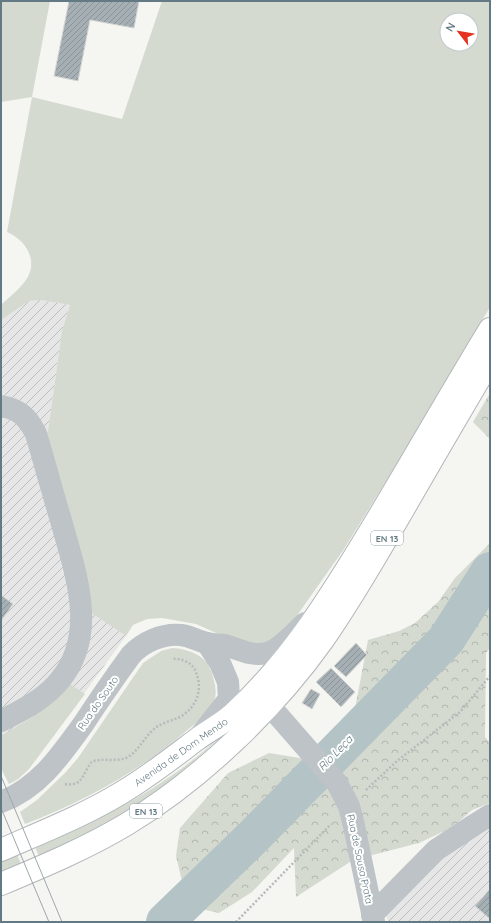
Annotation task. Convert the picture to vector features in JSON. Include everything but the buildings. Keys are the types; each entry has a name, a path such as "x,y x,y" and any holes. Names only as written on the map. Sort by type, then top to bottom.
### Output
{"main road":[{"name":"EN 13","path":"324,606 380,516 490,329"},
{"name":"EN 13","path":"269,705 305,664 338,618 384,543 490,362"},
{"name":"Avenida de Dom Mendo","path":"1,850 67,821 120,794 164,765 196,739 232,716 292,650 324,606"},
{"name":"Avenida de Dom Mendo","path":"1,884 77,852 129,823 162,800 212,760 269,705"}],"street":[{"path":"1,406 10,408 22,414 30,422 36,434 80,590 82,628 76,653 71,664 60,680 48,693 32,704 1,721"},
{"name":"Rua do Souto","path":"1,802 22,792 39,779 73,738 136,650 143,644 157,638 173,635 187,637 207,644 225,645 246,653 260,655 275,650 324,606"},
{"path":"196,739 229,699 228,682 220,663 207,644"},
{"name":"Rua de Sousa Prata","path":"269,705 337,783 349,806 373,919"},
{"path":"373,919 436,850 490,815"}],"path":[{"path":"39,779 73,785 78,783 91,762 127,757 137,749 153,730 191,709 198,697 198,676 194,668 186,661 175,658 169,659"}],"shaded area":[{"path":"41,300 70,305 62,331 47,438 87,610 126,636 37,758 18,779 9,784 1,768 1,320 29,301"},
{"path":"490,824 490,922 388,922 386,914 444,853"}],"green space":[{"path":"1,1 50,1 32,97 1,102"},
{"path":"162,1 490,1 490,307 414,436 344,549 291,624 283,632 266,642 259,644 225,637 196,624 162,618 147,619 133,625 126,636 87,610 47,438 62,331 70,305 41,300 29,301 1,320 1,305 23,284 30,273 31,259 28,252 20,240 7,232 32,97 122,119"},
{"path":"490,393 490,439 473,422"},
{"path":"490,543 490,648 486,653 485,737 490,743 490,803 472,810 453,827 419,843 353,860 296,897 294,848 252,892 219,913 188,906 176,856 180,828 228,773 269,753 300,758 332,738 354,714 368,640 399,631 415,623 438,602 455,578"},
{"path":"172,648 190,651 201,657 209,665 216,694 209,710 193,726 167,747 129,773 89,796 25,824 20,812 37,800 78,758 143,663 161,651"},
{"path":"70,684 85,694 29,769 18,779 9,784 1,768 1,736 46,707"},
{"path":"248,709 213,744 157,791 137,805 88,834 39,856 35,847 125,805 187,765"},
{"path":"17,854 21,864 1,872 1,861"}],"waterway":[{"name":"Rio Leça","path":"165,922 251,839 446,640 490,571"}],"tram line":[{"path":"1,776 62,922"},
{"path":"1,808 49,922"}]}
